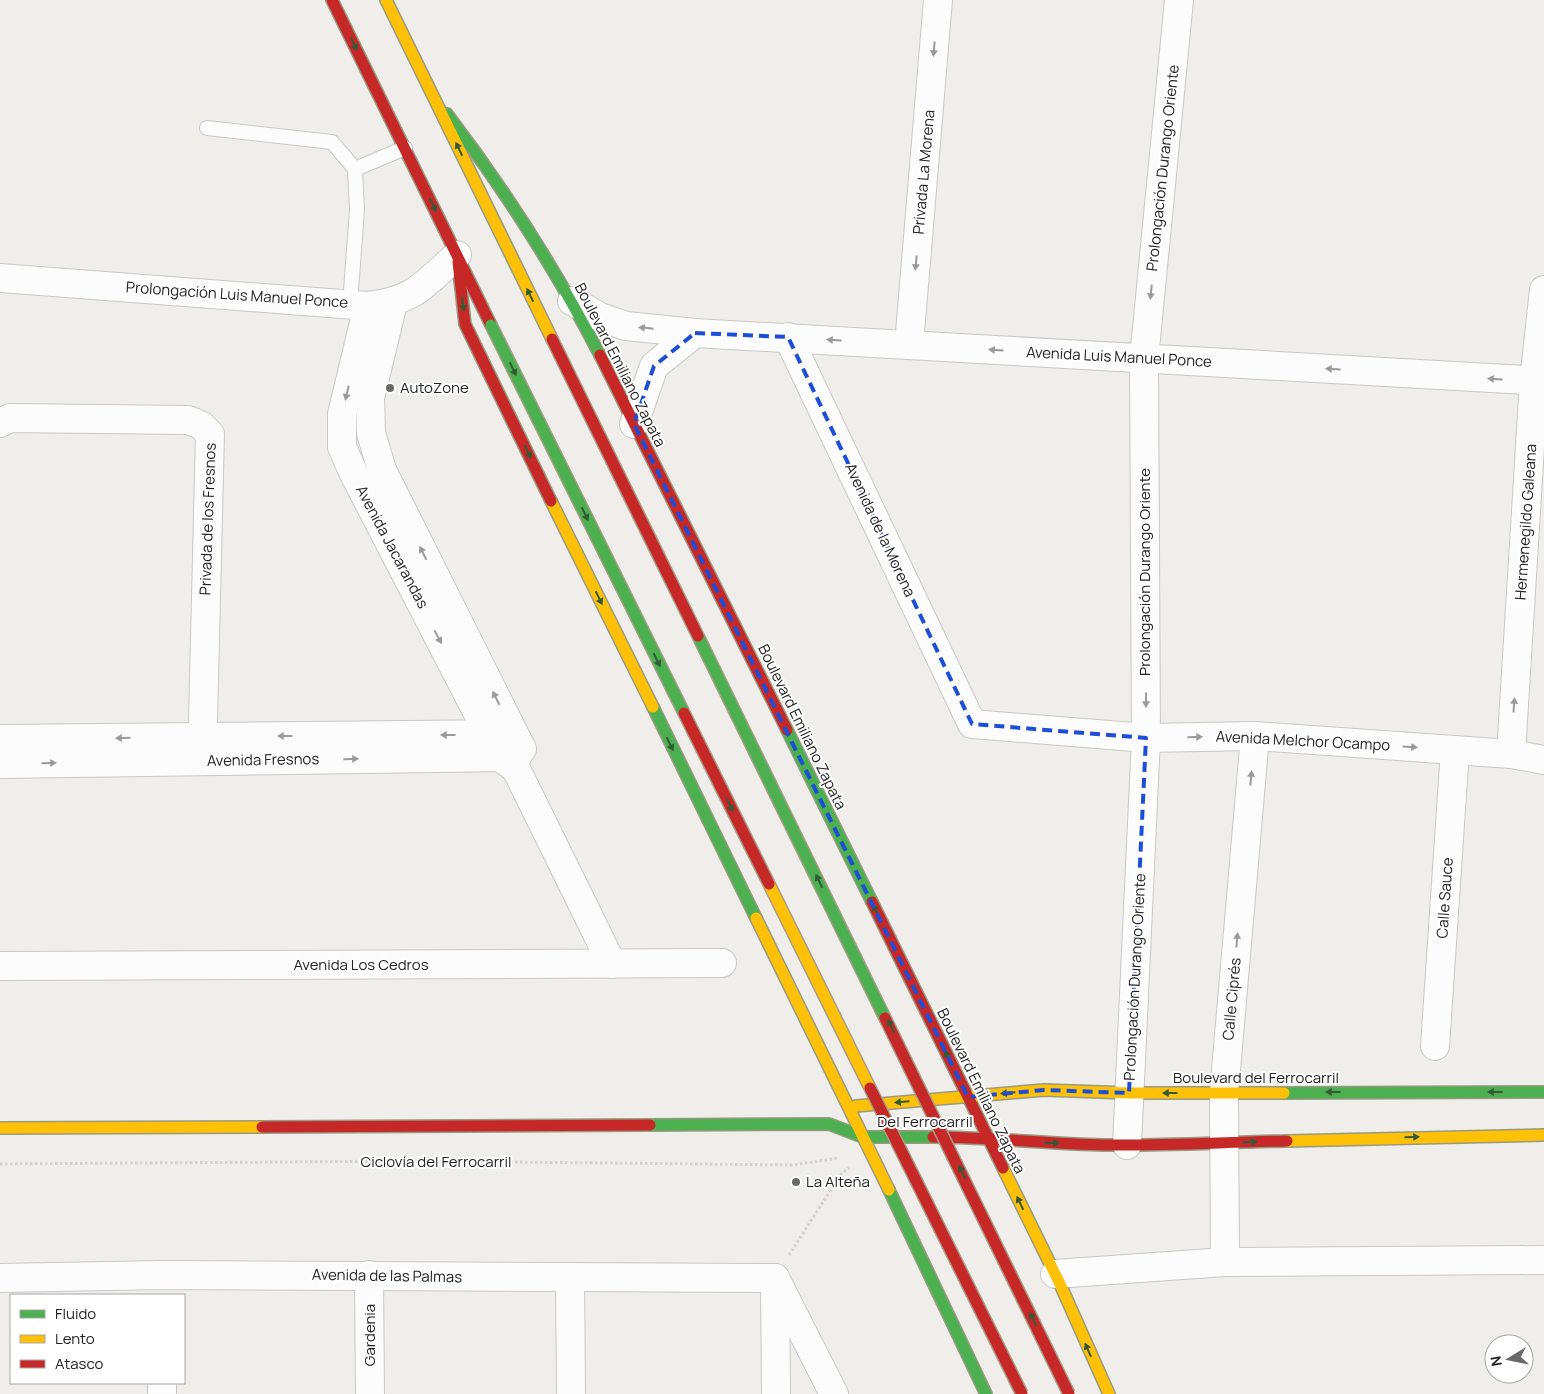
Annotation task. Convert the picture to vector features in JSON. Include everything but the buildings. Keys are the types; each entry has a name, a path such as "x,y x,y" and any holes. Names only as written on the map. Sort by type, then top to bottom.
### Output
{"street":[{"path":"332,0 491,325 1022,1394"},
{"name":"Boulevard Emiliano Zapata","path":"386,0 1069,1394"},
{"name":"Privada La Morena","path":"909,344 938,0"},
{"name":"Prolongación Durango Oriente","path":"1127,1145 1146,738 1144,359 1179,0"},
{"name":"Boulevard Emiliano Zapata","path":"432,94 484,159 520,213 572,301 1055,1274 1109,1394"},
{"path":"370,304 417,291 458,255"},
{"path":"458,255 466,324 864,1137 870,1154 986,1394"},
{"name":"Prolongación Luis Manuel Ponce","path":"0,278 370,304"},
{"name":"Hermenegildo Galeana","path":"1511,754 1544,290"},
{"name":"Avenida Luis Manuel Ponce","path":"572,301 600,317 626,326 694,333 1539,381"},
{"name":"Avenida Jacarandas","path":"370,304 342,414 342,447 353,472 509,750 612,964"},
{"path":"634,424 654,366 694,333"},
{"name":"Avenida de la Morena","path":"788,337 972,724"},
{"name":"Privada de los Fresnos","path":"0,423 10,418 188,420 201,425 210,434 202,749"},
{"name":"Avenida Melchor Ocampo","path":"972,724 1146,738 1255,736 1511,754 1544,760"},
{"name":"Calle Ciprés","path":"1226,1262 1224,1093 1255,736"},
{"name":"Avenida Fresnos","path":"0,739 202,749 509,750"},
{"name":"Avenida Fresnos","path":"0,764 202,749"},
{"name":"Calle Sauce","path":"1435,1046 1455,750"},
{"name":"Avenida Los Cedros","path":"0,966 722,963"},
{"name":"Boulevard del Ferrocarril","path":"968,1097 1044,1090 1129,1093 1544,1092"},
{"name":"Del Ferrocarril","path":"848,1107 968,1097"},
{"path":"829,1124 848,1107"},
{"path":"0,1128 829,1124 864,1137"},
{"path":"986,1137 1042,1143 1127,1145 1544,1135"},
{"name":"Del Ferrocarril","path":"864,1137 986,1137"},
{"path":"1055,1274 1226,1262 1544,1260"},
{"name":"Avenida de las Palmas","path":"0,1278 162,1285 369,1276 775,1278"},
{"name":"Gardenia","path":"369,1276 370,1394"},
{"path":"570,1278 571,1394"},
{"path":"775,1278 776,1394"},
{"path":"775,1278 834,1394"}],"lane":[{"path":"207,128 332,142 355,169 357,210 370,304"},
{"path":"355,169 405,148"}],"path":[{"name":"Ciclovía del Ferrocarril","path":"0,1164 418,1161 793,1165 870,1154"},
{"path":"775,1278 841,1174 870,1154"}],"highlighted area":[{"path":"695,333 788,337 972,724 1146,738 1129,1093 1044,1090 968,1097 634,424 654,366"}],"traffic: fast":[{"path":"447,114 529,231 566,292 600,355"},
{"path":"491,325 684,713"},
{"path":"698,636 885,1018"},
{"path":"653,707 756,918"},
{"path":"787,730 872,902"},
{"path":"1284,1093 1544,1092"},
{"path":"650,1125 829,1124 863,1137 933,1137"},
{"path":"889,1190 986,1394"}],"traffic: slow":[{"path":"386,0 552,339"},
{"path":"551,501 653,707"},
{"path":"769,884 870,1088"},
{"path":"756,918 889,1190"},
{"path":"856,1106 1044,1090 1129,1093 1284,1093"},
{"path":"0,1128 262,1127"},
{"path":"1287,1141 1544,1135"},
{"path":"1003,1168 1060,1284 1109,1394"}],"traffic: jam":[{"path":"332,0 491,325"},
{"path":"458,262 465,324 551,501"},
{"path":"552,339 698,636"},
{"path":"600,355 787,730"},
{"path":"684,713 769,884"},
{"path":"872,902 1003,1168"},
{"path":"885,1018 1069,1394"},
{"path":"870,1088 1022,1394"},
{"path":"262,1127 650,1125"},
{"path":"933,1137 1104,1145 1287,1141"}],"place":[{"name":"AutoZone","path":"390,388"},
{"name":"La Alteña","path":"796,1182"}]}
